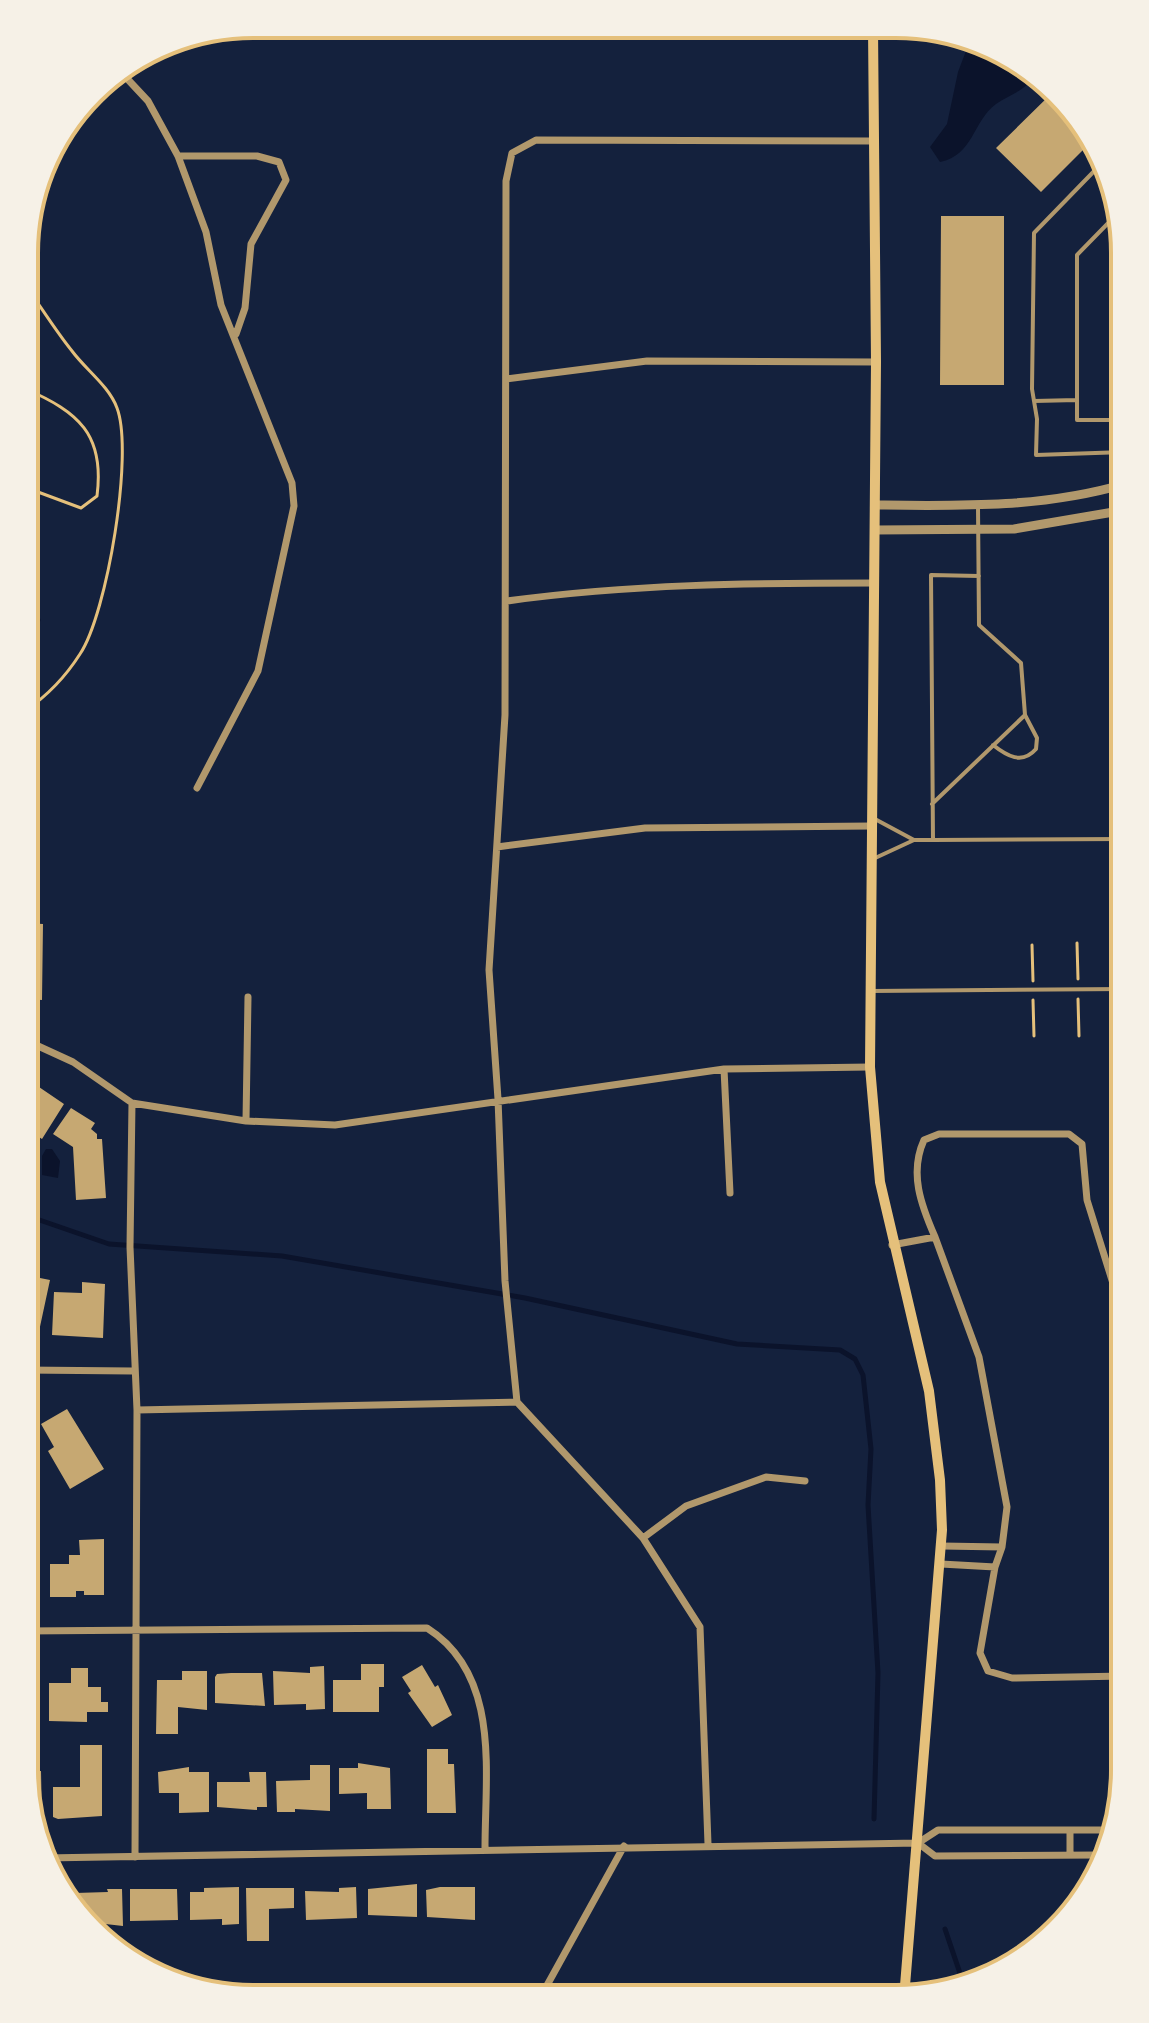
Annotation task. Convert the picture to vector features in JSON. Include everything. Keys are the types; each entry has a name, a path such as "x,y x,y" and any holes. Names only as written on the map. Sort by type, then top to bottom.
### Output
{"main road":[{"path":"873,38 876,362 870,1067 876,1153 892,1245 929,1391 940,1480 942,1546 905,1985"}],"street":[{"path":"127,79 148,101 178,156 206,232 221,305 236,335 292,483 294,506 258,671 197,788"},
{"path":"708,1844 700,1627 643,1538 517,1402 505,1281 489,970 507,601 506,181 512,153 536,140 874,141"},
{"path":"178,156 257,156 279,162 286,180 251,244 245,308 236,335"},
{"path":"506,379 647,361 876,362"},
{"path":"875,505 1054,501 1111,487"},
{"path":"875,530 978,530 1058,523 1111,513"},
{"path":"507,601 603,588 687,583 875,583"},
{"path":"497,847 645,828 871,822"},
{"path":"246,1121 248,997"},
{"path":"38,1046 73,1062 132,1103 246,1121 335,1125 498,1099 724,1069 870,1067"},
{"path":"724,1069 730,1193"},
{"path":"132,1103 130,1264 137,1410 133,1631 135,1857"},
{"path":"1111,1277 1087,1200 1082,1144 1069,1134 939,1134 924,1140 915,1159 920,1202 979,1357 1007,1507 980,1653 988,1671 1012,1678 1111,1676"},
{"path":"892,1245 935,1237"},
{"path":"38,1370 133,1371"},
{"path":"137,1410 517,1402"},
{"path":"643,1538 686,1506 766,1477 805,1481"},
{"path":"942,1546 1002,1547"},
{"path":"941,1564 995,1567"},
{"path":"38,1631 427,1628 447,1640 480,1695 485,1717 485,1848"},
{"path":"57,1858 708,1844 918,1843 938,1830 1102,1830"},
{"path":"1070,1830 1070,1855"},
{"path":"918,1843 935,1856 1094,1855"},
{"path":"547,1985 624,1846"}],"lane":[{"path":"1094,171 1034,233 1036,455 1111,452"},
{"path":"1109,223 1077,255 1077,420 1111,420"},
{"path":"1034,401 1077,400"},
{"path":"978,505 979,625 1021,663 1025,715 1037,738 1036,749 1031,756 1008,757 993,745"},
{"path":"933,840 931,575 979,576"},
{"path":"932,804 1025,715"},
{"path":"871,822 914,840 1111,839"},
{"path":"870,860 914,840"},
{"path":"870,991 1111,989"}],"path":[{"path":"38,303 71,351 111,396 117,407 121,434 118,519 103,586 85,643 47,695 38,702"},
{"path":"38,395 66,408 82,421 92,435 99,484 97,496 81,508 38,492"}],"water":[{"path":"966,50 991,60 1028,84 988,111 960,153 940,162 930,147 947,124 958,72"},
{"path":"46,1149 52,1149 60,1161 58,1178 42,1175 42,1156"}],"building":[{"path":"1046,99 1075,133 1084,149 1041,192 996,148"},
{"path":"941,216 1004,216 1004,385 940,385"},
{"path":"38,924 43,924 42,1000 38,1000"},
{"path":"39,1087 64,1104 42,1139 38,1136"},
{"path":"71,1108 95,1123 91,1129 97,1134 97,1139 102,1139 106,1198 76,1200 73,1147 53,1134"},
{"path":"38,1278 50,1280 38,1336"},
{"path":"82,1282 105,1284 103,1338 52,1335 54,1292 82,1293"},
{"path":"67,1409 104,1469 70,1489 48,1451 54,1447 41,1424"},
{"path":"104,1539 104,1595 84,1595 84,1591 76,1591 76,1597 50,1597 50,1564 69,1564 69,1555 80,1555 79,1540"},
{"path":"361,1664 384,1664 384,1687 379,1687 379,1712 333,1712 333,1680 361,1680"},
{"path":"422,1665 435,1687 438,1685 452,1715 432,1727 408,1693 411,1691 402,1677"},
{"path":"324,1666 325,1709 306,1710 306,1704 274,1705 273,1671 310,1673 310,1667"},
{"path":"71,1668 88,1668 88,1687 101,1687 101,1702 108,1702 108,1712 87,1712 87,1722 49,1721 49,1683 71,1683"},
{"path":"182,1671 207,1671 207,1710 178,1707 178,1734 156,1734 157,1680 182,1680"},
{"path":"262,1673 265,1706 215,1703 215,1677 217,1674"},
{"path":"80,1745 102,1745 102,1816 58,1819 53,1817 53,1787 80,1787"},
{"path":"427,1749 448,1749 448,1764 454,1764 456,1813 427,1813"},
{"path":"358,1763 390,1768 391,1809 367,1809 367,1793 339,1794 339,1768 358,1768"},
{"path":"310,1765 330,1765 330,1811 295,1809 295,1812 277,1812 276,1781 310,1780"},
{"path":"189,1767 189,1772 209,1772 209,1812 179,1813 179,1793 159,1793 158,1772"},
{"path":"38,1771 41,1771 42,1811 38,1784"},
{"path":"249,1772 266,1772 267,1807 257,1807 257,1810 217,1807 217,1782 250,1782"},
{"path":"417,1884 417,1917 368,1915 368,1889"},
{"path":"239,1887 239,1924 222,1925 222,1919 190,1920 190,1892 204,1892 204,1888"},
{"path":"356,1887 357,1918 306,1920 305,1891 339,1892 339,1888"},
{"path":"475,1887 475,1920 427,1917 426,1890"},
{"path":"246,1888 294,1888 294,1908 269,1909 269,1941 247,1941"},
{"path":"107,1889 122,1889 123,1926 103,1924 76,1893 108,1892"},
{"path":"130,1889 177,1889 178,1920 130,1921"}],"waterway":[{"path":"38,1219 109,1244 282,1256 525,1298 737,1344 840,1350 855,1359 863,1375 871,1449 868,1505 878,1673 874,1819"},
{"path":"945,1929 961,1975"}]}
